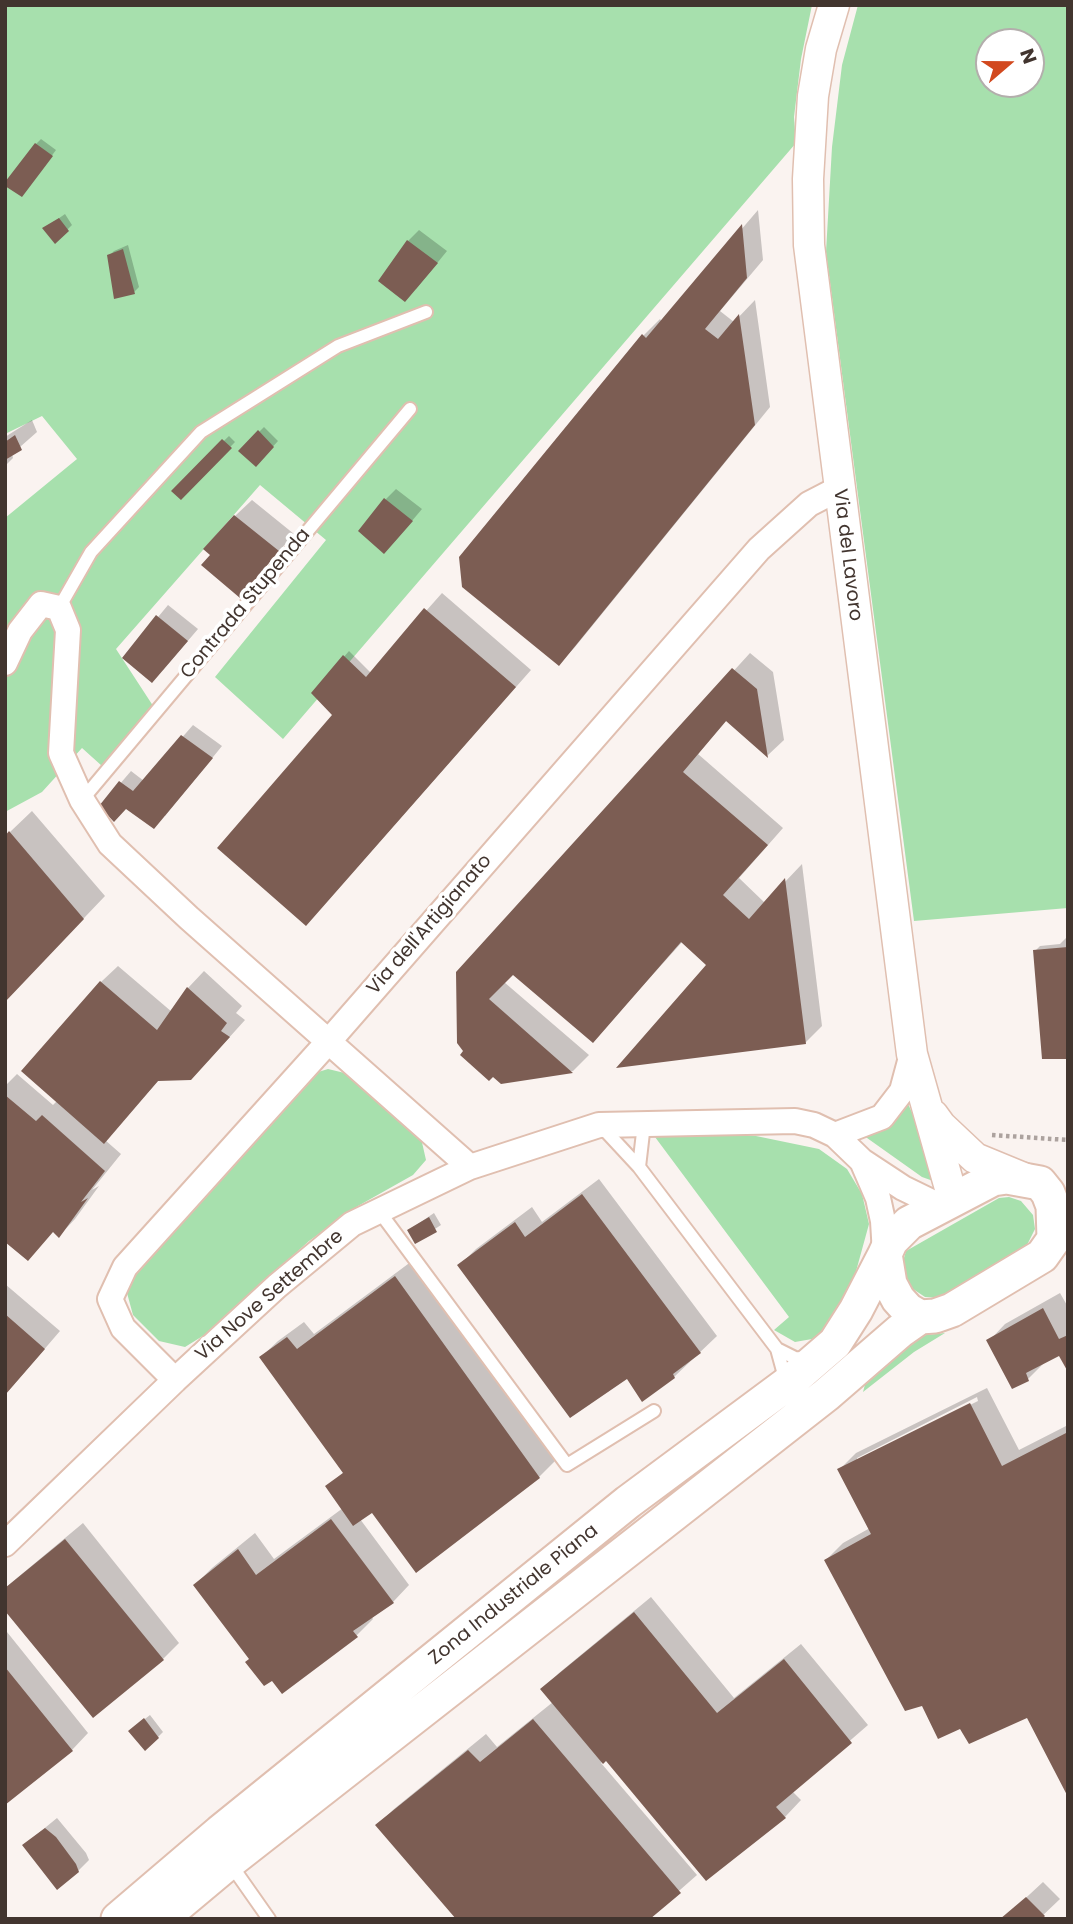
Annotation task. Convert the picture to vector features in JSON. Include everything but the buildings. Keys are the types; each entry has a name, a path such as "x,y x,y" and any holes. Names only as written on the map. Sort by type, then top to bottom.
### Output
{"main road":[{"name":"Zona Industriale Piana","path":"118,1919 220,1832 628,1502 817,1359 835,1343 898,1232 993,1179 1007,1177 1045,1182"},
{"path":"885,1254 890,1284 908,1311 920,1317 936,1316 952,1310 1055,1249 1053,1206 1045,1182"},
{"name":"Zona Industriale Piana","path":"161,1919 229,1862 826,1395 920,1317"}],"street":[{"name":"Via del Lavoro","path":"834,5 821,49 813,96 808,232 838,489 912,1054 925,1104 939,1142 946,1203"},
{"name":"Via dell'Artigianato","path":"175,1380 123,1328 110,1299 125,1267 329,1041 759,549 809,504 838,489"},
{"path":"5,663 20,631 41,604 60,608 68,630 61,753 82,800 110,844 189,918 470,1167"},
{"path":"835,1135 882,1117 902,1090 912,1054"},
{"name":"Via del Lavoro","path":"925,1104 941,1126 975,1158 1045,1182"},
{"name":"Via Nove Settembre","path":"5,1544 175,1380 277,1286 352,1224 470,1167 599,1125 795,1121 814,1125 835,1135 862,1161 903,1188 946,1203"},
{"name":"Via Nove Settembre","path":"862,1161 878,1198 883,1221 885,1254"}],"lane":[{"path":"60,608 91,552 201,432 338,346 426,312"},
{"name":"Contrada Stupenda","path":"82,800 410,409"},
{"path":"639,1167 644,1124"},
{"path":"599,1125 639,1167 777,1349 786,1384"},
{"path":"379,1211 567,1465 654,1411"},
{"path":"777,1349 795,1358 817,1359"},
{"path":"229,1862 269,1919"}],"path":[{"path":"986,1134 1068,1140"}],"green space":[{"path":"5,5 812,5 801,59 794,117 796,143 283,739 215,677 326,540 260,485 116,649 159,715 153,726 112,775 82,748 42,792 5,812 5,518 77,459 42,416 5,434"},
{"path":"858,5 1068,5 1068,908 914,921 826,252 832,147 842,65"},
{"path":"328,1069 353,1075 421,1138 426,1160 413,1175 358,1206 309,1241 206,1334 185,1347 159,1341 133,1315 127,1293 135,1275 315,1073"},
{"path":"908,1104 941,1173 936,1182 922,1177 860,1133"},
{"path":"664,1133 756,1136 819,1149 847,1169 862,1194 869,1224 855,1275 825,1332 812,1339 795,1342 774,1330 789,1317 655,1137"},
{"path":"1009,1197 1021,1201 1033,1215 1035,1229 1024,1251 940,1298 925,1297 913,1289 901,1268 906,1251 999,1198"},
{"path":"945,1333 914,1352 863,1392 868,1373 917,1336"}]}
